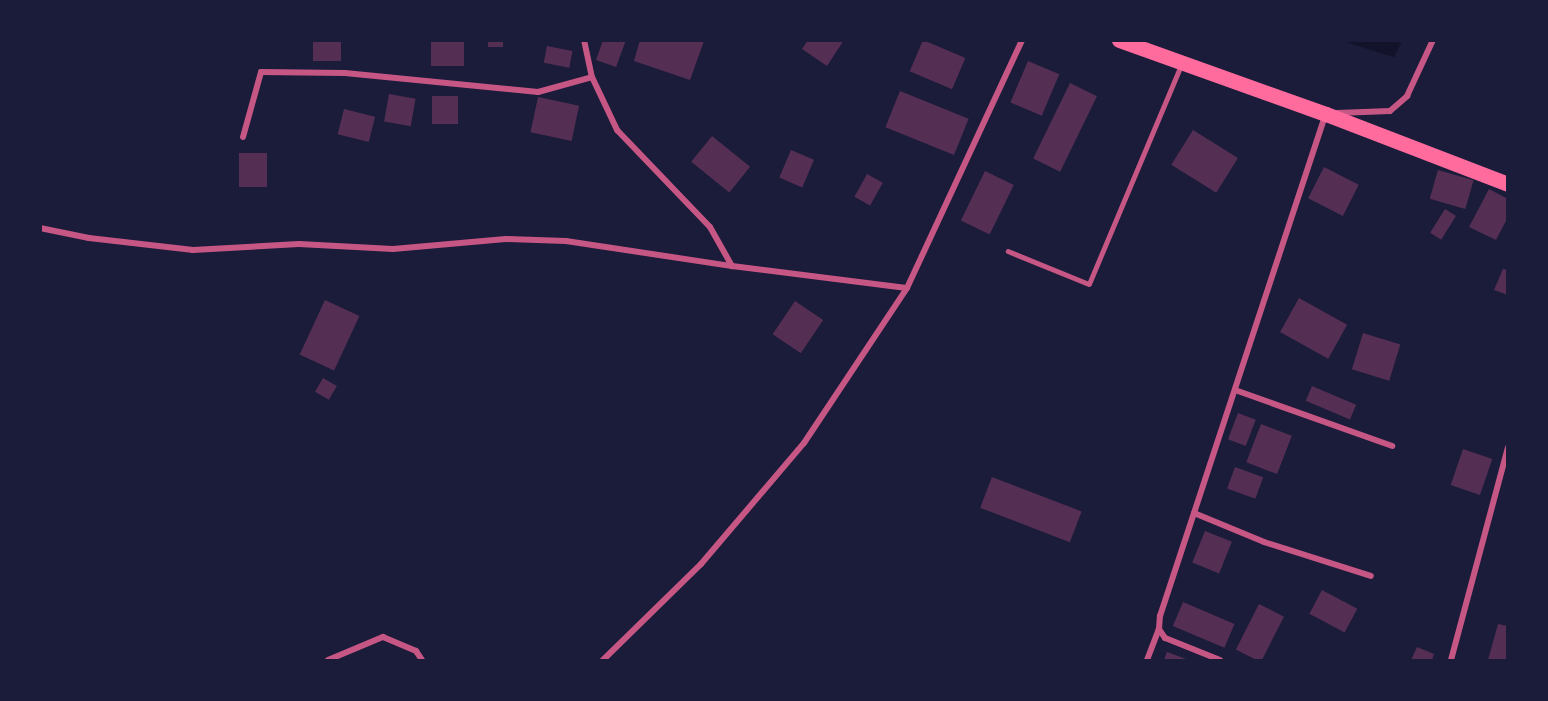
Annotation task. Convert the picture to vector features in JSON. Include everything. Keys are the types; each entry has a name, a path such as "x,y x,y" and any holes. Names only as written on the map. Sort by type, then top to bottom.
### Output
{"main road":[{"path":"1119,40 1326,114 1508,184"}],"street":[{"path":"584,40 592,77 617,130 710,227 732,266"},
{"path":"603,660 701,564 804,443 907,288 1023,40"},
{"path":"1147,660 1326,114 1390,111 1407,96 1433,40"},
{"path":"243,137 261,72 345,73 538,92 592,77"},
{"path":"40,228 89,238 193,250 299,244 393,249 506,239 566,241 732,266 907,288"},
{"path":"1235,390 1392,446"},
{"path":"1451,660 1508,448"},
{"path":"1194,513 1264,543 1371,576"},
{"path":"1159,629 1165,638 1220,660"},
{"path":"328,660 383,637 416,651 422,660"}],"lane":[{"path":"1008,251 1089,284 1183,63"}],"shaded area":[{"path":"1342,41 1402,41 1394,57"}],"building":[{"path":"313,40 341,40 341,61 313,61"},
{"path":"431,40 464,40 464,66 431,66"},
{"path":"488,40 503,40 503,47 488,47"},
{"path":"603,40 626,40 616,67 596,60"},
{"path":"640,40 704,41 690,80 634,61"},
{"path":"808,40 844,40 827,66 802,49"},
{"path":"923,40 965,58 952,89 910,71"},
{"path":"547,46 573,51 569,68 544,63"},
{"path":"1028,61 1059,74 1042,116 1010,102"},
{"path":"1070,83 1097,96 1060,172 1033,158"},
{"path":"900,91 969,119 954,155 885,127"},
{"path":"389,94 416,99 411,126 384,122"},
{"path":"432,96 458,96 458,124 432,124"},
{"path":"538,97 579,106 572,141 531,132"},
{"path":"344,109 375,117 369,142 338,134"},
{"path":"1193,130 1238,158 1216,193 1171,165"},
{"path":"712,136 750,167 729,192 691,162"},
{"path":"791,150 814,160 802,187 779,178"},
{"path":"239,153 267,153 267,187 239,187"},
{"path":"1324,167 1359,185 1343,216 1308,198"},
{"path":"1438,170 1474,180 1465,209 1430,199"},
{"path":"985,171 1014,185 990,234 961,220"},
{"path":"867,174 883,183 870,205 854,197"},
{"path":"1489,189 1508,199 1508,217 1496,240 1469,227"},
{"path":"1445,209 1456,216 1441,240 1430,233"},
{"path":"1503,269 1508,270 1508,295 1494,290"},
{"path":"1299,298 1347,325 1328,359 1280,332"},
{"path":"325,300 359,316 334,370 300,354"},
{"path":"795,301 823,320 801,353 773,334"},
{"path":"1363,333 1400,344 1389,381 1352,369"},
{"path":"323,378 337,386 329,400 315,392"},
{"path":"1312,386 1356,405 1350,419 1306,401"},
{"path":"1238,413 1256,420 1246,446 1228,439"},
{"path":"1261,424 1292,436 1277,474 1246,462"},
{"path":"1463,449 1492,459 1480,495 1451,485"},
{"path":"1235,467 1263,477 1255,499 1227,489"},
{"path":"992,477 1082,511 1070,542 980,508"},
{"path":"1205,531 1232,542 1219,573 1192,563"},
{"path":"1322,590 1357,609 1345,633 1309,614"},
{"path":"1183,602 1235,624 1224,648 1173,626"},
{"path":"1259,604 1284,617 1262,660 1257,660 1236,649"},
{"path":"1498,624 1508,626 1508,660 1488,660"},
{"path":"1417,647 1434,654 1432,660 1411,660"},
{"path":"1167,652 1189,660 1164,660"}]}
